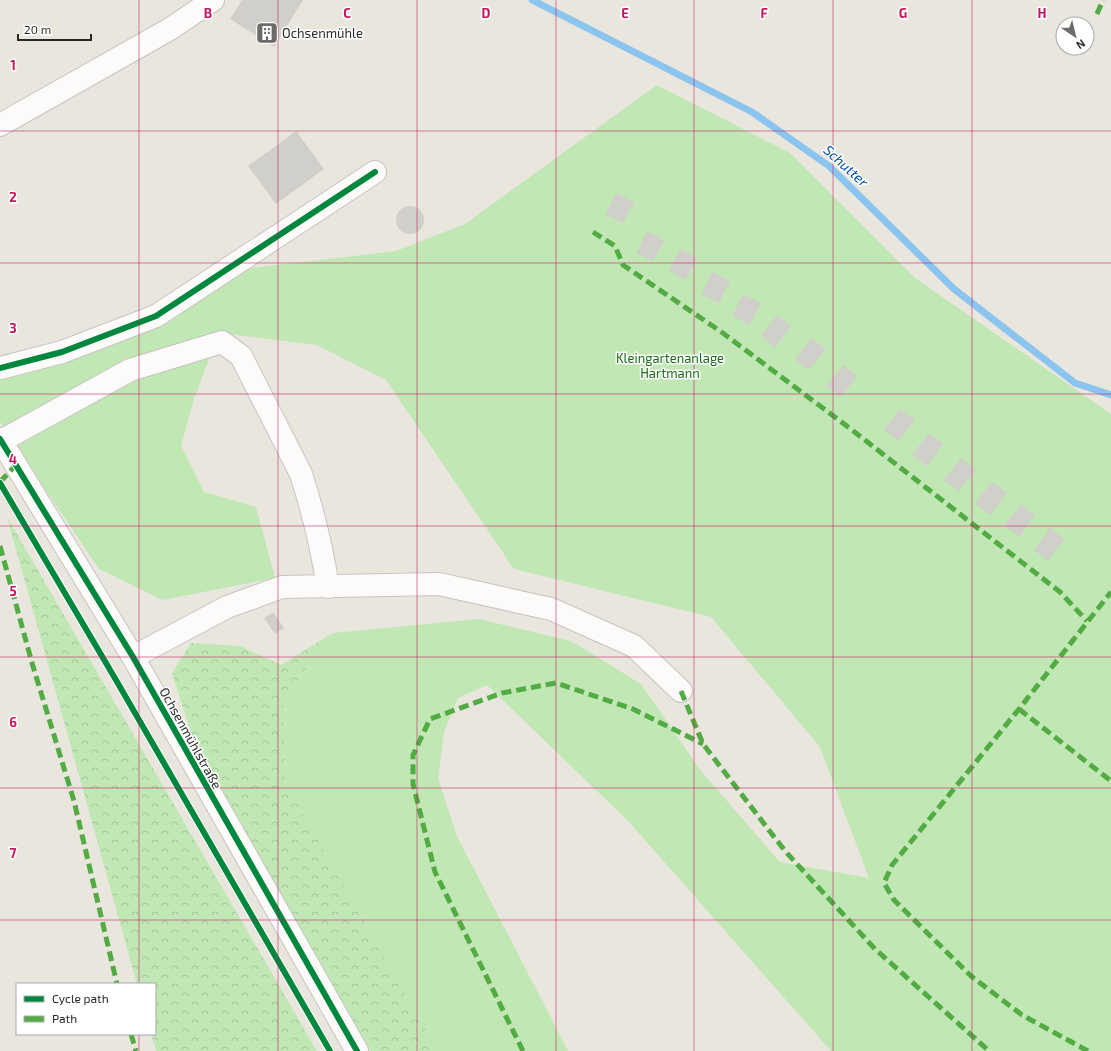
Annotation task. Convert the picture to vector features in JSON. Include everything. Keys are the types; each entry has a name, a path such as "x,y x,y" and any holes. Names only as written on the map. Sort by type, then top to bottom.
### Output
{"street":[{"path":"0,125 170,29 213,0"},
{"path":"0,368 62,352 156,316 375,172"},
{"path":"1,440 130,370 222,342 241,356 301,474 308,495 322,553 328,587"},
{"name":"Ochsenmühlstraße","path":"1,440 133,657 357,1051"},
{"path":"133,657 227,607 282,587 439,584 551,609 634,646 681,691"}],"green space":[{"name":"Kleingartenanlage Hartmann","path":"657,85 790,153 915,278 1111,414 1111,1051 831,1051 629,822 487,685 458,698 444,732 438,778 456,834 568,1051 438,1051 285,782 283,700 333,633 479,619 571,641 641,684 701,771 780,862 869,878 820,747 711,617 514,569 386,380 317,345 219,333 194,399 181,446 204,492 256,507 275,578 162,600 99,569 0,422 0,374 234,270 396,251 465,224"},
{"path":"7,517 317,1051 156,1051 151,1035 156,1035 156,983 137,983"},
{"path":"333,633 283,700 285,782 438,1051 370,1051 192,736 172,673 191,643 240,646 281,665"}],"building":[{"name":"Ochsenmühle","path":"242,0 303,0 274,47 230,19"},
{"path":"296,131 324,169 276,204 248,166"},
{"path":"616,193 634,202 623,223 605,215"},
{"path":"410,206 420,210 424,220 420,230 410,234 400,230 396,220 400,210"},
{"path":"647,231 664,240 653,261 636,253"},
{"path":"680,249 697,258 686,280 669,271"},
{"path":"712,272 730,281 719,303 701,295"},
{"path":"743,294 761,303 750,325 732,316"},
{"path":"777,315 791,326 775,348 761,336"},
{"path":"811,338 826,349 809,370 795,359"},
{"path":"843,365 857,376 841,397 826,386"},
{"path":"900,409 915,420 898,441 884,430"},
{"path":"929,433 943,444 927,466 912,455"},
{"path":"961,458 976,470 959,491 944,480"},
{"path":"992,482 1007,493 990,515 975,503"},
{"path":"1021,504 1035,515 1019,537 1004,525"},
{"path":"1050,528 1064,539 1048,561 1034,550"},
{"path":"273,612 284,628 275,634 264,618"}],"waterway":[{"name":"Schutter","path":"532,0 752,112 829,166 954,289 1075,383 1111,395"}],"marked path":[{"path":"1097,14 1103,0"},
{"path":"593,232 615,246 623,265 720,331 852,430 1060,592 1087,621"},
{"path":"0,482 16,465"},
{"path":"0,546 32,663 74,801 117,983"},
{"path":"1088,1051 1022,1015 971,976 894,900 884,883 892,865 1019,709 1111,592"},
{"path":"523,1051 435,872 413,784 413,755 430,719 502,693 556,683 633,709 703,744"},
{"path":"681,691 703,744 785,851 875,949 989,1051"},
{"path":"1019,709 1111,781"},
{"path":"131,1035 136,1051"}],"cycle path":[{"path":"0,368 62,352 156,316 375,172"},
{"path":"0,439 133,657 357,1051"},
{"path":"0,483 116,680 330,1051"}],"place":[{"name":"Ochsenmühle","path":"267,33"}]}
